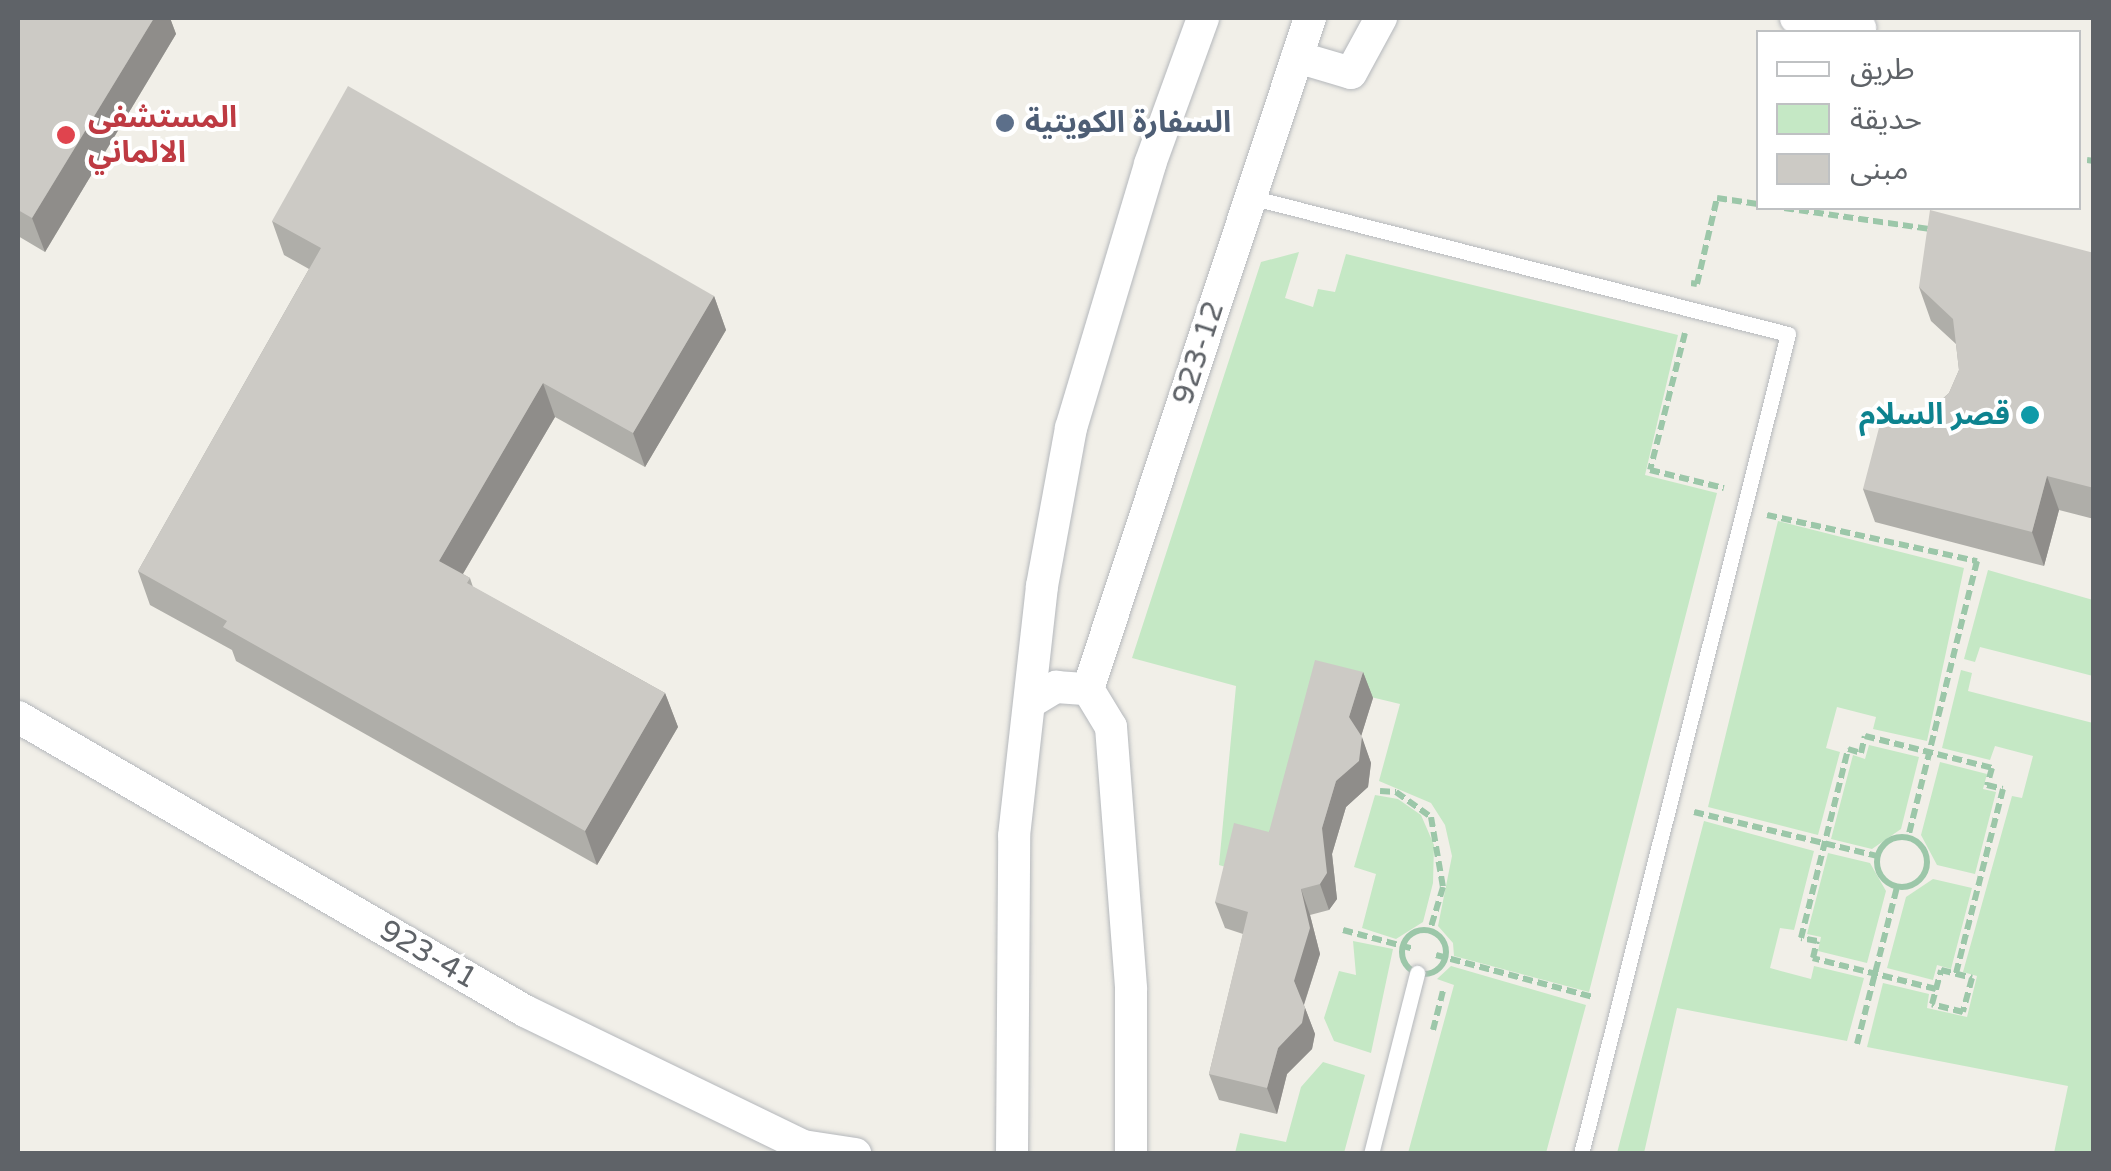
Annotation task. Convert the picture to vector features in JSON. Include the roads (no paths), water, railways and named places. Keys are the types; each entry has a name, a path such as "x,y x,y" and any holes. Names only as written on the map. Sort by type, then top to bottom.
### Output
{"street":[{"path":"1012,1154 1014,836 1022,728 1034,700 1042,586 1071,428 1150,164 1203,18"},
{"name":"923-12","path":"1088,689 1310,18"},
{"path":"1297,57 1351,72 1381,18"},
{"path":"1796,18 1860,28"},
{"path":"1034,700 1056,687 1088,689 1111,726 1131,989 1130,1154"},
{"name":"923-41","path":"18,717 525,1011 803,1146 855,1154"}],"lane":[{"path":"1250,197 1788,334 1581,1154"},
{"path":"1371,1154 1417,973"}],"place":[{"name":"السفارة الكويتية","path":"1005,123"},
{"name":"المستشفى الالماني","path":"66,135"},
{"name":"قصر السلام","path":"2030,415"}]}
